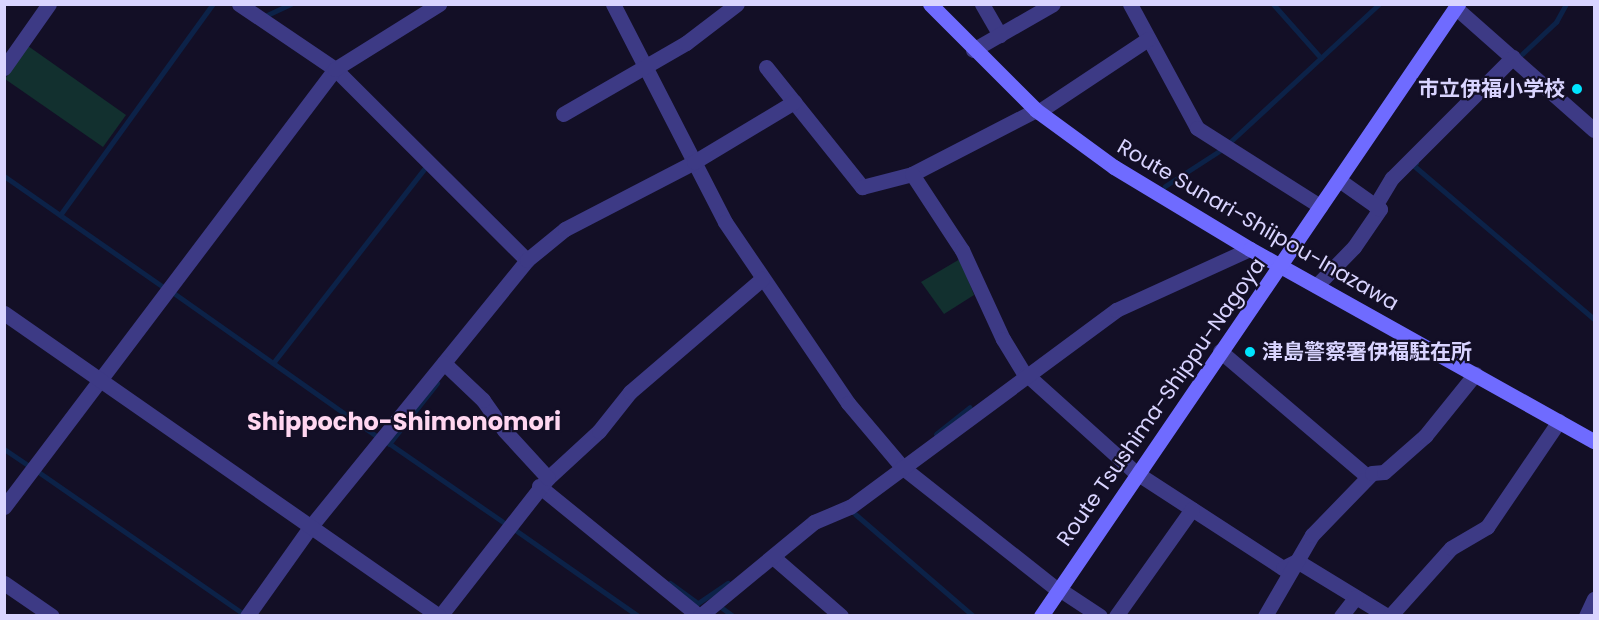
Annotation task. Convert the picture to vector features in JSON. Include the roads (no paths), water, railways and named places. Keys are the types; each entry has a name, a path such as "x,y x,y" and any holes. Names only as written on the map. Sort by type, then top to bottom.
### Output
{"main road":[{"name":"Route Sunari-Shiipou-Inazawa","path":"930,4 973,50 1037,111 1114,167 1250,249 1281,264 1594,441"},
{"name":"Route Tsushima-Shippu-Nagoya","path":"1041,615 1135,472 1281,264 1457,6"}],"street":[{"path":"4,68 49,4"},
{"path":"239,4 335,69 528,260"},
{"path":"4,507 335,69 439,4"},
{"path":"613,4 725,222 848,403 902,467 1058,589 1100,615"},
{"path":"563,114 686,43 737,4"},
{"path":"982,4 1000,35"},
{"path":"973,50 1053,4"},
{"path":"1130,4 1197,128 1320,206"},
{"path":"1457,6 1594,130"},
{"path":"765,67 862,188 912,174 1037,111 1148,39"},
{"path":"1375,206 1392,178 1513,57"},
{"path":"247,615 311,526 528,260 565,229 694,162 794,102"},
{"path":"912,174 963,250 1003,339 1025,374 1135,472 1283,568 1297,561"},
{"path":"1317,285 1354,247 1380,209 1339,180"},
{"path":"444,363 483,400 543,482 700,615 814,522 850,507 1025,374 1116,310 1250,249"},
{"path":"4,313 439,615 543,482 599,431 630,392 762,279"},
{"path":"1220,351 1368,477"},
{"path":"1265,615 1312,535 1372,473 1384,472 1425,436 1475,374"},
{"path":"1297,561 1388,615 1451,549 1487,527 1559,422"},
{"path":"1116,615 1192,509"},
{"path":"773,557 841,615"},
{"path":"4,583 52,615"},
{"path":"1341,615 1356,597"},
{"path":"1586,615 1594,599"}],"waterway":[{"path":"60,215 213,4"},
{"path":"267,15 291,4"},
{"path":"1273,4 1321,58"},
{"path":"1231,141 1379,4"},
{"path":"1522,54 1556,22 1566,4"},
{"path":"1165,186 1219,151"},
{"path":"1416,163 1413,165 1594,319"},
{"path":"273,363 425,168"},
{"path":"4,176 163,287"},
{"path":"175,294 375,435"},
{"path":"389,444 437,383"},
{"path":"936,434 970,407"},
{"path":"387,442 503,522"},
{"path":"4,449 28,465"},
{"path":"37,471 242,613"},
{"path":"855,514 973,616"},
{"path":"511,527 638,616"},
{"path":"670,583 698,603 728,583"},
{"path":"722,608 733,616"}],"place":[{"name":"市立伊福小学校","path":"1577,89"},
{"name":"津島警察署伊福駐在所","path":"1250,352"}],"district":[{"name":"Shippocho-Shimonomori","path":"404,422"}]}
